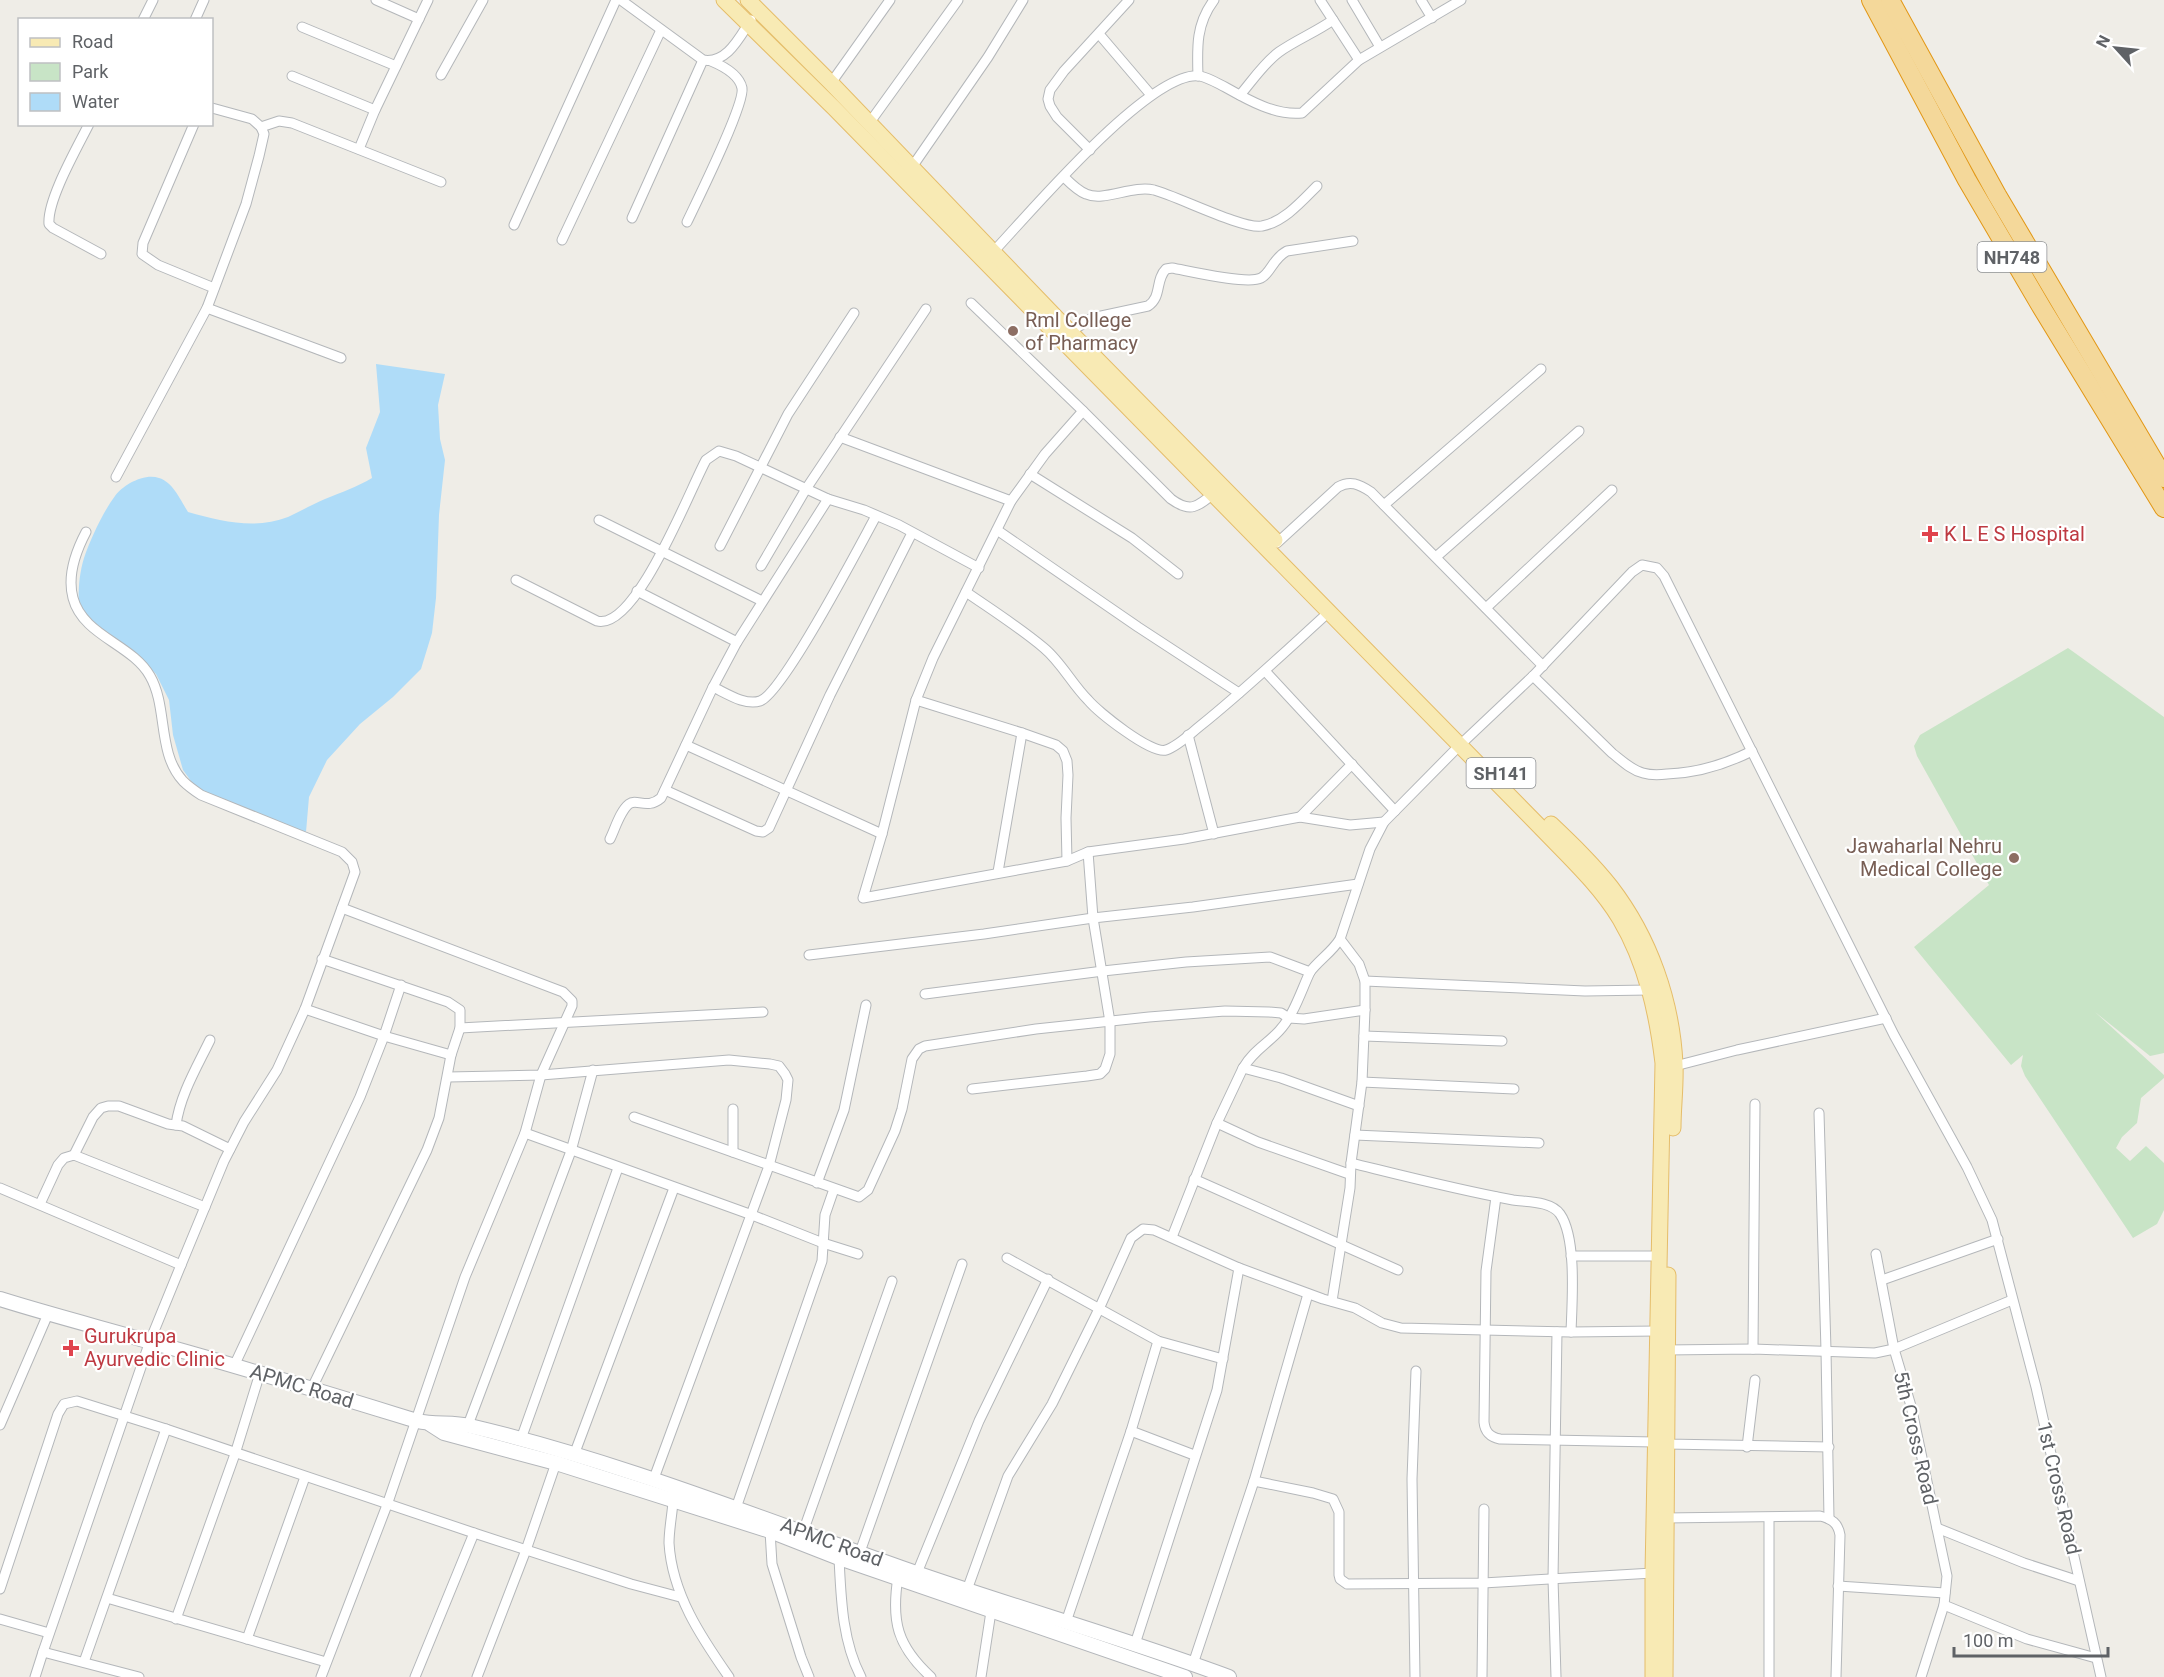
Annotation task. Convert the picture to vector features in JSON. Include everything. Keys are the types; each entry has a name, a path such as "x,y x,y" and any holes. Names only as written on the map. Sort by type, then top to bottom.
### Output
{"highway":[{"name":"NH748","path":"1871,0 1967,180 2164,508"},
{"name":"NH748","path":"1890,0 1997,195 2164,478"}],"main road":[{"path":"724,0 748,24"},
{"path":"753,5 831,83"},
{"name":"SH141","path":"748,24 1330,611 1462,742 1594,867 1624,907 1646,944 1662,989 1671,1027 1675,1066 1653,1573 1653,1677"},
{"name":"SH141","path":"831,83 1277,543 1587,875 1620,919 1642,968 1649,990 1658,1021 1663,1063 1657,1331 1662,1350"},
{"name":"SH141","path":"1660,1443 1665,1518 1665,1677"}],"street":[{"path":"144,18 153,0"},
{"path":"196,18 204,0"},
{"path":"377,0 419,20"},
{"path":"359,149 375,110 428,0"},
{"path":"441,75 483,0"},
{"path":"514,225 616,0"},
{"path":"621,0 707,60 730,71 742,89 733,122 687,222"},
{"path":"831,83 890,0"},
{"path":"870,122 957,0"},
{"path":"912,167 988,57 1023,0"},
{"path":"1090,150 1057,117 1048,99 1050,90 1064,71 1129,0"},
{"path":"1198,76 1199,29 1202,18 1214,0"},
{"path":"1320,0 1359,60"},
{"path":"1352,0 1380,47"},
{"path":"1421,0 1431,18"},
{"path":"994,251 1090,150 1151,95 1182,79 1198,76 1211,79 1266,107 1285,112 1302,113 1359,60 1461,0"},
{"path":"707,60 720,58 731,50 748,24 753,5"},
{"path":"1240,95 1269,61 1280,52 1333,20"},
{"path":"302,27 396,66"},
{"path":"562,240 661,30"},
{"path":"1099,34 1151,95"},
{"path":"632,218 707,60"},
{"path":"292,76 375,110"},
{"path":"116,477 207,308 246,204 260,156 264,134 261,128 252,119 240,114 213,108"},
{"path":"261,128 279,121 292,123 441,182"},
{"path":"88,126 49,210 49,224 101,254"},
{"path":"193,126 142,243 142,254 158,265 214,288"},
{"path":"1064,177 1086,194 1094,196 1124,190 1150,189 1255,227 1273,222 1289,212 1317,186"},
{"path":"1070,332 1092,318 1153,303 1156,299 1159,279 1166,269 1254,279 1262,277 1279,255 1287,251 1353,242"},
{"path":"971,303 1178,504 1185,507 1200,505 1214,493"},
{"path":"207,308 341,358"},
{"path":"761,566 806,489 926,309"},
{"path":"720,546 788,414 854,313"},
{"path":"1384,506 1541,369"},
{"path":"1083,411 1045,454 1011,501 933,658 916,700 882,834 863,898 1067,861 1088,852 1214,834 1300,817 1350,825 1384,822"},
{"path":"1436,557 1579,431"},
{"path":"840,437 1011,501"},
{"path":"516,580 602,622 614,618 637,591 662,551 701,469 712,454 719,451 726,452 828,499 912,532 978,568"},
{"path":"1030,474 1132,538 1178,574"},
{"path":"1172,1238 1217,1123 1243,1068 1252,1053 1280,1030 1289,1018 1310,972 1340,939 1370,849 1384,822 1462,742 1543,666 1436,557 1362,486 1345,483 1338,487 1277,543"},
{"path":"1486,608 1612,490"},
{"path":"610,839 624,809 629,804 634,802 647,805 655,803 665,790 713,687 737,642 828,499"},
{"path":"713,687 747,702 763,700 772,691 807,639 876,516"},
{"path":"599,520 762,601"},
{"path":"998,530 1138,627 1239,693"},
{"path":"35,1677 48,1633 150,1341 230,1149 277,1070 305,1009 354,872 352,862 347,856 330,846 201,795 182,780 169,752 159,700 150,675 133,656 79,612 72,597 71,583 75,555 86,532"},
{"path":"665,790 743,826 763,832 769,828 830,695 912,532"},
{"name":"1st Cross Road","path":"1543,666 1632,572 1642,565 1657,568 1664,576 1886,1018 1967,1167 1992,1220 2036,1387 2101,1677"},
{"path":"637,591 737,642"},
{"path":"966,592 1015,625 1046,650 1087,700 1101,713 1139,741 1159,752 1167,750 1188,735 1239,693 1330,611"},
{"path":"1265,671 1395,811"},
{"path":"1533,676 1612,753 1644,774 1683,774 1702,771 1728,763 1752,751"},
{"path":"916,700 1022,733 1056,745 1063,751 1067,761 1067,861"},
{"path":"998,872 1022,733"},
{"path":"1188,735 1214,834"},
{"path":"686,746 882,834"},
{"path":"1300,817 1352,764"},
{"path":"972,1089 1100,1074 1105,1069 1110,1054 1110,1022 1093,918 1088,852"},
{"path":"809,955 1093,918 1193,908 1358,884"},
{"path":"321,1677 387,1505 424,1423 465,1277 525,1133 541,1075 572,1006 572,1000 563,992 342,908"},
{"path":"1332,1301 1350,1188 1351,1163 1362,1082 1365,1010 1365,981 1359,964 1340,939"},
{"path":"925,994 1186,962 1270,957 1310,972"},
{"path":"312,1388 427,1150 439,1118 461,1015 456,1006 322,959"},
{"path":"1365,981 1585,991 1649,990"},
{"path":"234,1366 360,1098 384,1036 400,985"},
{"path":"817,1183 844,1110 866,1005"},
{"path":"305,1009 384,1036 451,1054"},
{"path":"634,1117 859,1197 868,1190 899,1121 910,1065 919,1049 934,1044 1036,1029 1149,1017 1225,1011 1281,1013 1289,1018 1304,1019 1365,1010"},
{"path":"460,1028 763,1012"},
{"path":"1675,1066 1737,1050 1886,1018"},
{"path":"1364,1036 1502,1041"},
{"path":"176,1125 177,1114 186,1090 210,1041"},
{"path":"448,1077 541,1075 729,1060 779,1066 785,1074 788,1080 787,1090 769,1166 652,1481"},
{"path":"1243,1068 1281,1078 1359,1106"},
{"path":"468,1425 571,1151 593,1070"},
{"path":"1362,1082 1514,1089"},
{"path":"1752,1349 1755,1104"},
{"path":"74,1155 93,1117 101,1108 108,1106 119,1107 168,1124 191,1129 230,1149"},
{"path":"733,1108 733,1152"},
{"path":"1819,1113 1829,1519"},
{"path":"1217,1123 1258,1142 1350,1174"},
{"path":"525,1133 858,1254"},
{"path":"1355,1135 1539,1143"},
{"path":"40,1204 58,1165 64,1158 74,1155 205,1207"},
{"path":"1351,1163 1496,1197 1537,1203 1551,1207 1559,1213 1567,1231 1571,1256 1571,1332"},
{"path":"521,1439 618,1168"},
{"path":"1194,1179 1398,1270"},
{"path":"0,1188 181,1265"},
{"path":"574,1455 674,1188"},
{"path":"736,1508 822,1261 825,1215 834,1189"},
{"path":"1496,1197 1486,1270 1485,1331 1484,1422 1486,1430 1493,1437 1747,1447 1829,1447"},
{"path":"967,1590 1008,1476 1052,1404 1131,1238 1143,1229 1154,1230 1239,1268 1308,1294 1355,1308 1382,1323 1401,1328 1557,1332 1657,1331"},
{"path":"1882,1280 1998,1239"},
{"path":"1876,1254 1894,1349 2012,1300"},
{"path":"1571,1256 1658,1256"},
{"path":"1007,1257 1158,1341 1223,1359"},
{"path":"860,1552 962,1264"},
{"path":"1135,1644 1216,1390 1239,1268"},
{"path":"917,1573 979,1421 1048,1279"},
{"path":"803,1532 892,1281"},
{"path":"1193,1664 1254,1481 1308,1294"},
{"name":"APMC Road","path":"0,1299 312,1388 424,1423 444,1433 556,1464 770,1531 839,1558 898,1577 1066,1622 1229,1677"},
{"path":"0,1425 48,1314"},
{"path":"1556,1677 1553,1578 1557,1332"},
{"path":"1066,1622 1131,1431 1158,1341"},
{"name":"5th Cross Road","path":"1662,1350 1826,1350 1875,1353 1894,1349 1911,1406 1947,1576 1944,1605 1921,1677"},
{"path":"1415,1677 1412,1479 1416,1371"},
{"path":"176,1619 235,1454 260,1373"},
{"path":"1747,1447 1755,1380"},
{"path":"0,1589 60,1408 68,1402 77,1401 387,1505 680,1598"},
{"name":"APMC Road","path":"424,1423 447,1422 468,1425 521,1439 736,1508 967,1590 992,1604 1185,1677"},
{"path":"84,1662 166,1430"},
{"path":"1131,1431 1194,1455"},
{"path":"477,1677 556,1464"},
{"path":"247,1639 305,1477"},
{"path":"1254,1481 1313,1492 1333,1499 1339,1512 1339,1575 1343,1583 1353,1586 1484,1583 1653,1573"},
{"path":"673,1502 669,1541 673,1573 680,1598 729,1677"},
{"path":"1482,1677 1484,1509"},
{"path":"1665,1518 1820,1516 1837,1525 1840,1535 1836,1677"},
{"path":"1769,1518 1769,1677"},
{"path":"1937,1528 2024,1563 2079,1581"},
{"path":"770,1531 772,1564 809,1677"},
{"path":"415,1677 474,1533"},
{"path":"839,1558 841,1604 849,1641 861,1677"},
{"path":"898,1577 894,1600 898,1633 914,1659 931,1677"},
{"path":"1838,1586 1945,1593"},
{"path":"107,1599 326,1662"},
{"path":"981,1677 992,1604"},
{"path":"1944,1605 2026,1640 2096,1658"},
{"path":"0,1619 48,1633"},
{"path":"43,1652 139,1677"}],"green space":[{"name":"Jawaharlal Nehru Medical College","path":"2068,648 2164,717 2164,1053 2150,1056 2095,1012 2164,1075 2164,1078 2141,1098 2137,1123 2122,1137 2116,1148 2130,1161 2146,1146 2164,1163 2164,1210 2157,1224 2133,1238 2025,1076 2021,1066 2023,1055 2011,1065 1914,947 1989,885 1917,756 1914,746 1920,735"}],"water":[{"path":"376,364 445,374 438,405 440,439 445,460 439,515 436,598 432,633 421,669 393,697 360,724 327,760 309,797 306,832 201,795 183,770 173,735 169,700 156,674 133,652 110,638 79,609 80,577 90,543 110,503 123,488 134,481 147,477 159,478 168,483 176,492 188,512 225,521 251,524 288,517 372,478 366,448 380,412"}],"place":[{"name":"Rml College of Pharmacy","path":"1013,331"},
{"name":"K L E S Hospital","path":"1930,534"},
{"name":"Jawaharlal Nehru Medical College","path":"2014,858"},
{"name":"Gurukrupa Ayurvedic Clinic","path":"71,1348"}]}
